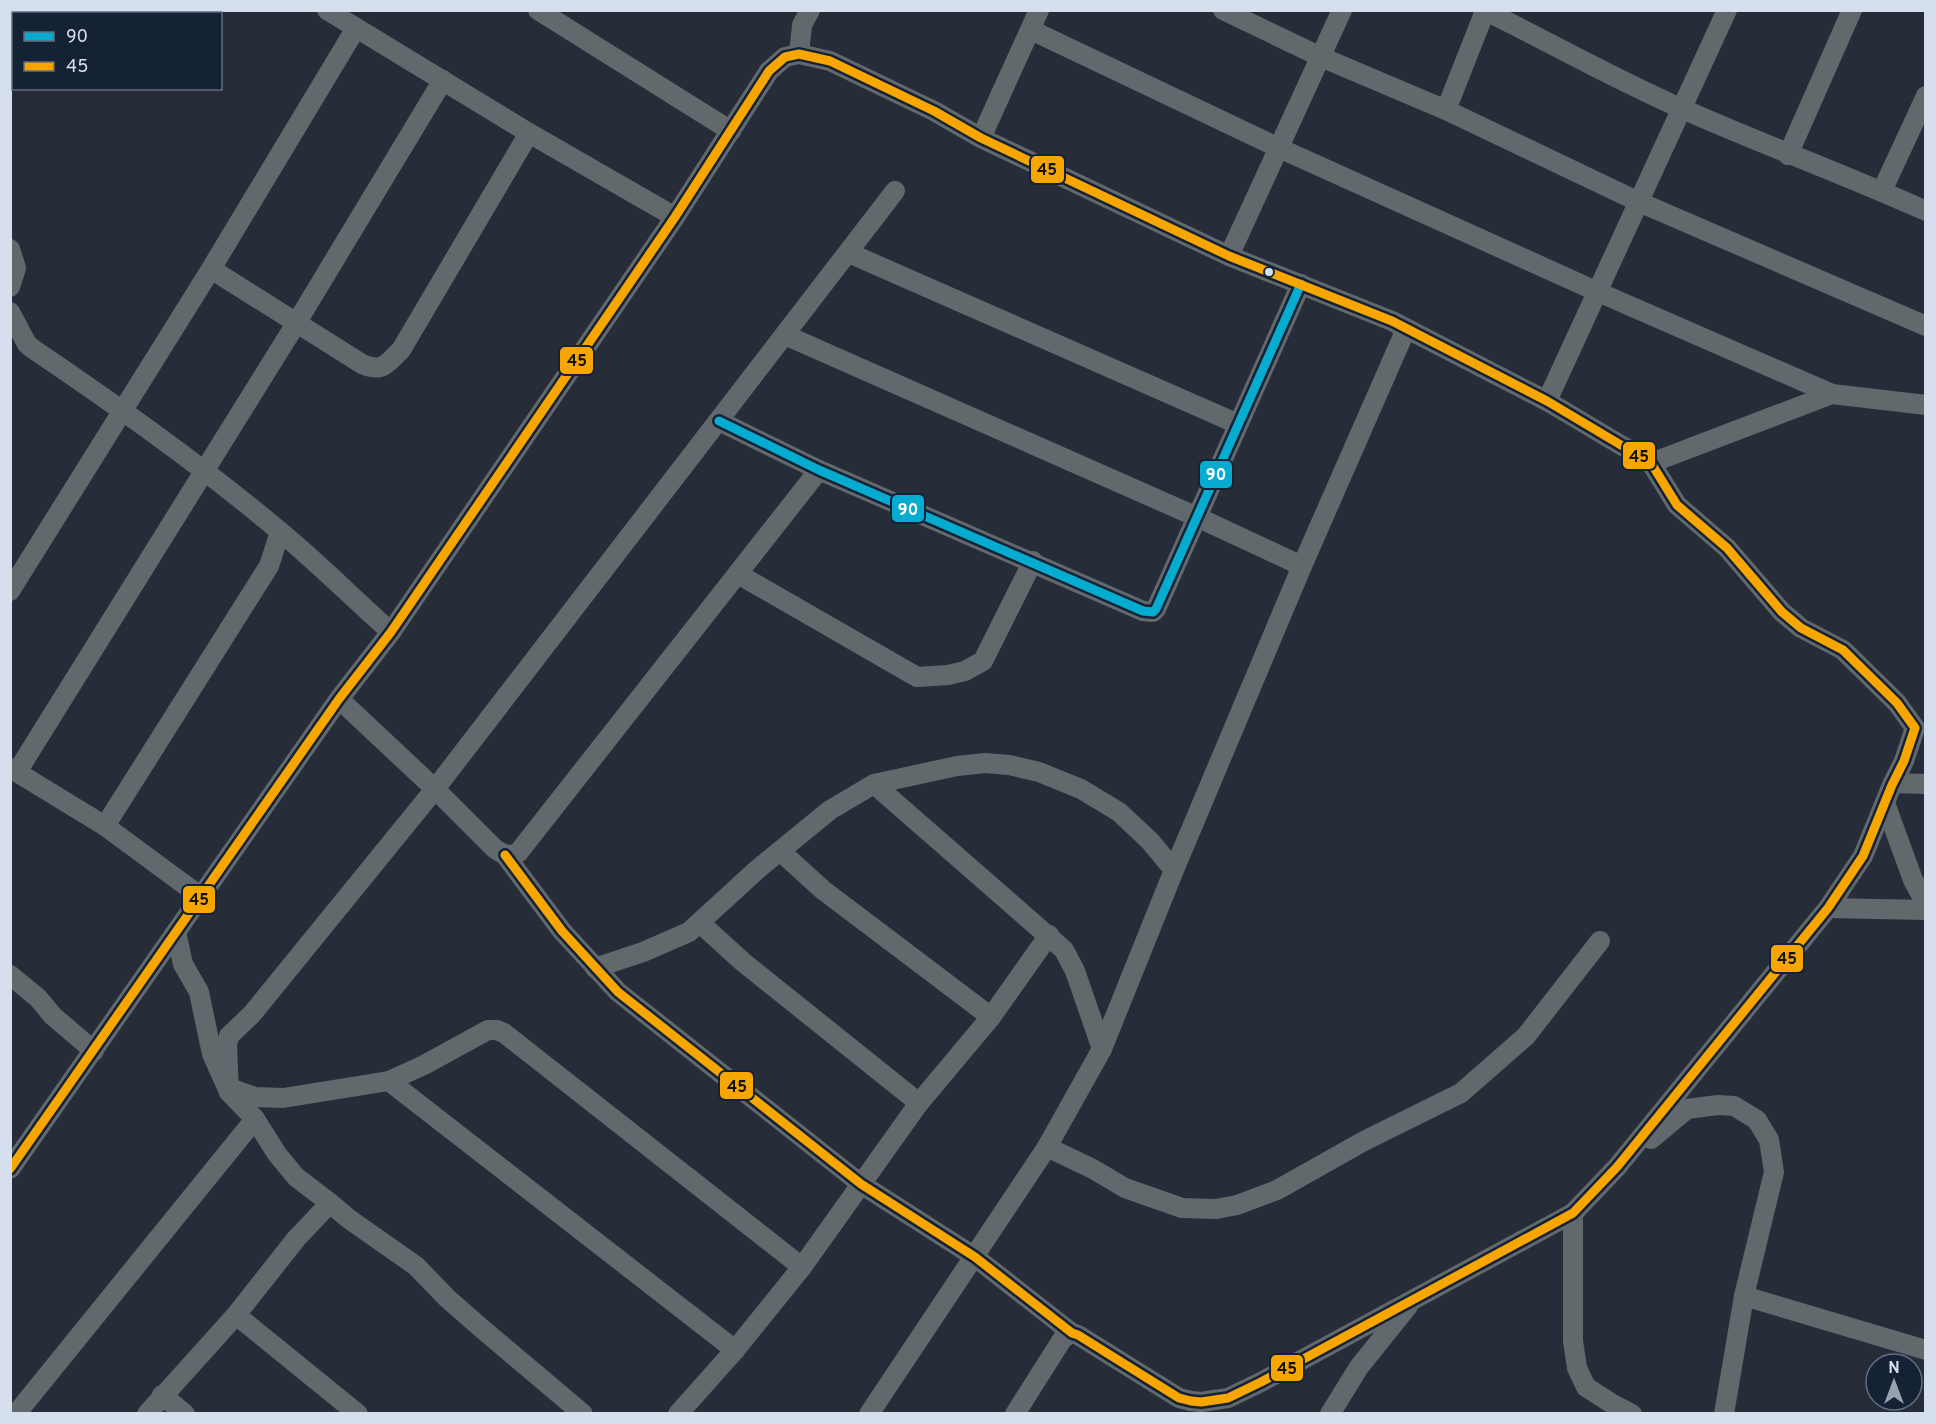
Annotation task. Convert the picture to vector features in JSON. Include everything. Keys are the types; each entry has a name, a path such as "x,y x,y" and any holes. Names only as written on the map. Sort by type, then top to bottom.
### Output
{"street":[{"path":"327,10 675,217"},
{"path":"538,10 731,131"},
{"path":"799,54 802,25 810,10"},
{"path":"981,138 1039,10"},
{"path":"1222,10 1321,57 1446,110 1639,202 1926,326"},
{"path":"1229,256 1342,10"},
{"path":"1547,402 1727,10"},
{"path":"1788,154 1852,10"},
{"path":"1446,110 1484,11 1682,109 1926,211"},
{"path":"10,591 211,269 356,28"},
{"path":"1031,30 1279,148 1598,292 1832,394 1926,405"},
{"path":"10,1169 339,699 391,632 675,217 769,71 785,57 799,54 830,61 934,111 981,138 1229,256 1392,321 1547,402 1651,463 1677,506 1727,548 1782,612 1801,628 1843,650 1920,723 1863,856 1828,908 1617,1167 1573,1213 1208,1408 1179,1398 1072,1333 975,1257 861,1185 618,992 562,931 505,855 494,848 339,699"},
{"path":"200,896 105,826 14,770 297,322 443,80"},
{"path":"1882,191 1926,96"},
{"path":"211,269 362,364 373,369 381,368 401,350 529,132"},
{"path":"227,1042 435,789 895,191"},
{"path":"10,249 16,268 10,287"},
{"path":"849,253 1238,424"},
{"path":"719,421 819,470 1033,561 1143,611 1153,612 1301,284"},
{"path":"10,312 27,344 33,350 123,410 204,471 280,532 391,632"},
{"path":"869,1413 1047,1147 1102,1049 1173,870 1406,329"},
{"path":"785,335 1197,517 1302,566"},
{"path":"1651,463 1832,394"},
{"path":"505,855 518,853 819,470"},
{"path":"105,826 269,566 280,532"},
{"path":"738,574 917,677 948,675 965,671 983,661 1033,561"},
{"path":"595,968 689,932 830,810 874,784 957,766 985,763 1009,765 1039,772 1081,789 1119,812 1150,842 1173,870"},
{"path":"1893,783 1926,784"},
{"path":"874,784 1064,950 1075,971 1102,1049"},
{"path":"1885,802 1913,880 1926,904"},
{"path":"780,851 823,890 991,1017"},
{"path":"1828,908 1926,910"},
{"path":"700,923 742,962 919,1103"},
{"path":"176,932 183,964 214,1012 227,1042 229,1090"},
{"path":"678,1413 735,1350 802,1267 919,1103 991,1017 1049,935"},
{"path":"1047,1147 1125,1188 1182,1208 1216,1209 1237,1205 1277,1191 1364,1141 1461,1093 1526,1036 1600,940"},
{"path":"10,975 94,1051"},
{"path":"199,992 212,1054 229,1090 255,1119 277,1154 296,1177 349,1219 416,1266 480,1328 583,1413"},
{"path":"229,1090 255,1097 283,1098 389,1081 424,1065 488,1030 497,1030 504,1033 802,1267"},
{"path":"389,1081 735,1350"},
{"path":"1617,1167 1687,1109 1718,1105 1734,1106 1757,1120 1769,1140 1774,1172 1744,1296 1725,1413"},
{"path":"18,1409 255,1119"},
{"path":"147,1413 236,1315 296,1239 330,1203"},
{"path":"1573,1213 1573,1341 1576,1368 1586,1386 1611,1403 1632,1413"},
{"path":"1744,1296 1926,1350"},
{"path":"1330,1413 1359,1367 1414,1299"},
{"path":"236,1315 358,1413"},
{"path":"1015,1413 1064,1338 1072,1333"},
{"path":"162,1395 184,1413"}],"transit line":[{"name":"45","path":"10,1169 339,699 391,632 675,217 769,71 785,57 799,54 830,61 934,111 981,138 1229,256 1392,321 1547,401 1651,463 1677,505 1727,548 1782,612 1801,628 1843,650 1897,703 1915,728 1904,761 1863,856 1828,908 1617,1167 1573,1213 1261,1382 1228,1398 1201,1402 1179,1398 1072,1333 975,1257 861,1184 618,992 562,931 505,855"},
{"name":"90","path":"719,421 819,470 1143,611 1153,612 1301,284"}]}
